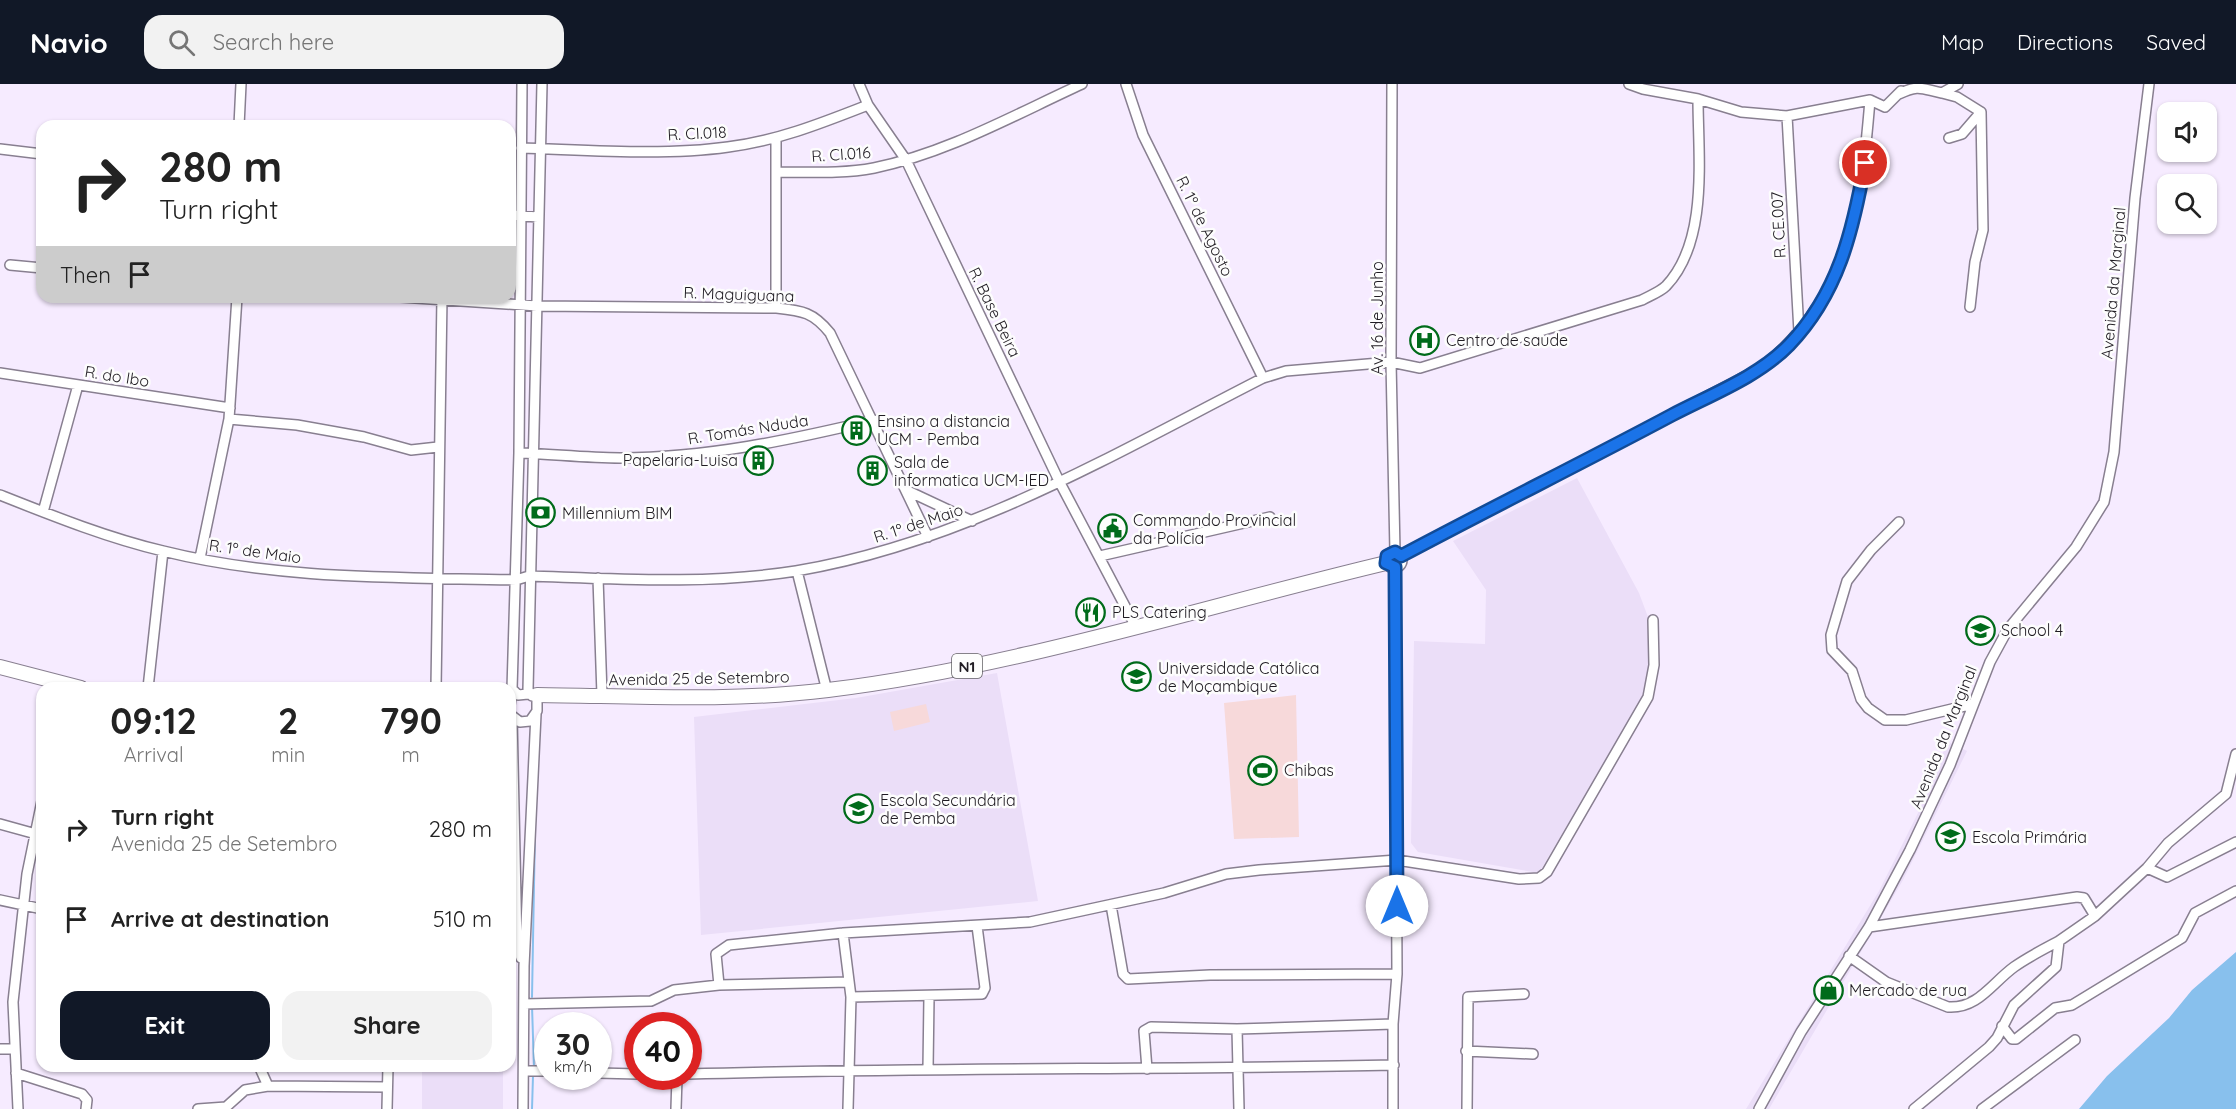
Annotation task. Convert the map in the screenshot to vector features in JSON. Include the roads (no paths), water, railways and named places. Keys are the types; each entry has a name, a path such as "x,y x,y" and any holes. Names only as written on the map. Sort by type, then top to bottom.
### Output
{"highway":[{"name":"Avenida 25 de Setembro","path":"533,692 752,697 827,690 904,679 1136,627 1394,560"},
{"path":"0,667 47,682"}],"street":[{"path":"238,120 241,84"},
{"path":"516,196 521,148 522,84"},
{"path":"523,1109 524,966 536,714 533,692 529,576 537,306 538,149 542,84"},
{"name":"R. Base Beira","path":"859,84 868,105 906,160 1059,481 1136,627"},
{"name":"R. CI.016","path":"778,172 844,172 935,152 1082,84"},
{"name":"R. 1º de Agosto","path":"1126,84 1143,135 1263,378"},
{"name":"Av. 16 de Junho","path":"1392,84 1391,362 1397,860 1397,974 1393,1024 1393,1109"},
{"path":"1629,84 1643,89 1698,99 1741,112 1787,116 1870,100 1885,107 1911,86 1923,86 1958,97 1981,111"},
{"path":"1899,94 1904,84"},
{"path":"1942,93 1958,84"},
{"name":"Avenida da Marginal","path":"1759,1109 1796,1041 1869,927 1933,804 1990,662 2008,628 2092,523 2104,502 2111,476 2134,210 2149,84"},
{"name":"R. 1º de Maio","path":"0,495 43,512 163,551 339,577 516,579 529,576 673,581 797,571 928,537 972,521 1059,481 1263,378 1286,371 1391,362 1420,368 1642,300 1664,287 1678,269 1691,241 1697,207 1698,99"},
{"name":"Avenida 25 de Setembro","path":"1394,560 1761,368 1788,346 1826,294 1847,249 1865,163 1870,100"},
{"name":"R. CI.018","path":"521,148 678,150 728,147 809,129 868,105"},
{"path":"1949,138 1962,134 1981,111"},
{"path":"1970,307 1975,262 1983,230 1981,111"},
{"name":"R. CE.007","path":"1787,116 1799,332"},
{"path":"776,138 778,172 776,308"},
{"path":"0,149 36,152"},
{"path":"516,215 538,216"},
{"path":"512,682 519,453 519,304 516,251"},
{"path":"10,265 36,267"},
{"path":"200,558 229,419 237,303"},
{"path":"436,682 442,303"},
{"name":"R. Maguiguana","path":"504,303 537,306 776,308 801,310 817,317 830,333 908,491 928,537"},
{"name":"R. do Ibo","path":"0,372 230,408"},
{"path":"43,512 78,385"},
{"path":"229,419 304,426 364,437 411,450 438,447"},
{"name":"R. Tomás Nduda","path":"519,453 620,458 704,453 789,441 873,420"},
{"path":"908,491 972,521"},
{"path":"1100,556 1270,517"},
{"path":"1899,522 1871,550 1847,581 1831,635 1832,650 1852,671 1861,699 1868,708 1885,720 1906,720 1973,704"},
{"path":"149,682 163,551"},
{"path":"797,571 827,690"},
{"path":"598,578 602,695"},
{"path":"719,985 716,954 729,945 843,933 1030,922 1111,905 1226,874 1397,860 1519,879 1532,879 1543,875 1648,697 1654,665 1653,620"},
{"path":"516,692 524,695 533,692"},
{"path":"516,718 525,722 536,714"},
{"path":"2226,794 2236,754"},
{"path":"1849,956 1886,982 1948,1007 1959,1007 1982,996 2011,969 2059,941 2095,916 2147,868 2168,843 2236,787"},
{"path":"0,824 36,834 23,904 14,1002 18,1109"},
{"path":"516,838 529,838"},
{"path":"2147,868 2167,877 2236,842"},
{"path":"30,857 36,858"},
{"path":"2002,1026 2012,1039 2016,1039 2055,1008 2072,1005 2182,938 2195,913 2236,891"},
{"path":"1869,927 2077,897 2084,898 2095,916"},
{"path":"0,900 36,907"},
{"path":"1111,905 1123,974 1128,979 1210,975 1397,974"},
{"path":"851,997 963,997 984,993 977,926"},
{"path":"516,928 517,946 524,966"},
{"path":"843,933 851,997 849,1109"},
{"path":"1920,1107 1997,1038 2014,1005 2056,967 2059,941"},
{"path":"524,1004 651,1001 674,990 719,985 849,982"},
{"path":"1467,1109 1466,1051 1470,995 1524,994"},
{"path":"928,1069 929,997"},
{"path":"1147,1069 1144,1035 1146,1029 1237,1029 1393,1024"},
{"path":"1237,1029 1239,1109"},
{"path":"1982,1109 2075,1040"},
{"path":"0,1049 15,1049"},
{"path":"1466,1051 1533,1054"},
{"path":"702,1074 848,1070 1394,1065"},
{"path":"524,1071 534,1071"},
{"path":"262,1072 268,1086"},
{"path":"387,1109 388,1072"},
{"path":"16,1073 82,1094 87,1100 86,1109"},
{"path":"198,1109 226,1107 245,1090 268,1086 387,1087"},
{"path":"676,1109 677,1090"}],"water":[{"path":"2236,952 2236,1109 2079,1109 2107,1076 2169,1018 2192,990"}],"waterway":[{"path":"532,997 535,829"},
{"path":"532,1006 534,1068"},
{"path":"532,1109 533,1076"}],"place":[{"name":"Centro de saude","path":"1425,340"},
{"name":"Ensino a distancia UCM - Pemba","path":"856,430"},
{"name":"Papelaria-Luisa","path":"759,460"},
{"name":"Sala de informatica UCM-IED","path":"873,471"},
{"name":"Millennium BIM","path":"541,513"},
{"name":"Commando Provincial da Polícia","path":"1112,529"},
{"name":"PLS Catering","path":"1091,612"},
{"name":"School 4","path":"1980,630"},
{"name":"Universidade Católica de Moçambique","path":"1137,677"},
{"name":"Chibas","path":"1263,770"},
{"name":"Escola Secundária de Pemba","path":"859,809"},
{"name":"Escola Primária","path":"1951,837"},
{"name":"Mercado de rua","path":"1828,990"}]}
